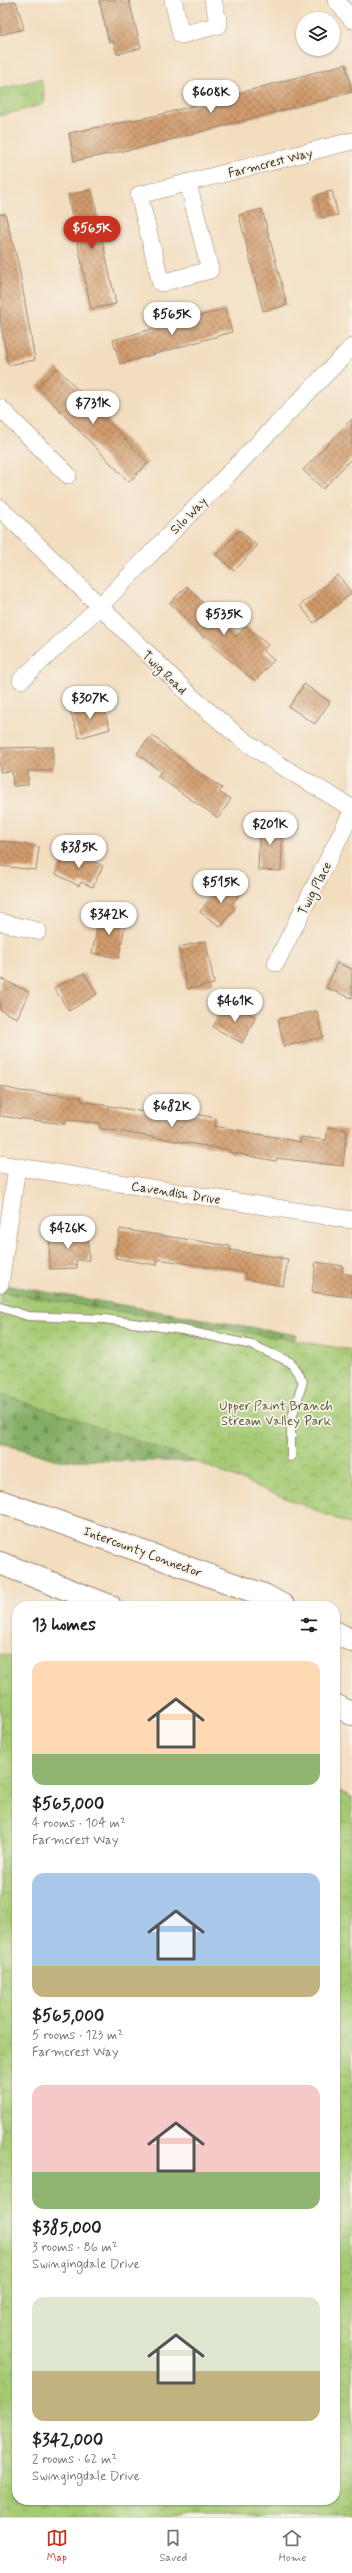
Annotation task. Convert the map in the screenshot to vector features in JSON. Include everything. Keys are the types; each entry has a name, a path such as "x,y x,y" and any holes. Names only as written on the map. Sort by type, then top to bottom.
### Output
{"highway":[{"name":"Intercounty Connector","path":"0,1501 264,1595 275,1601"},
{"path":"0,1563 97,1601"},
{"path":"340,1635 352,1641"},
{"path":"340,1708 352,1714"}],"street":[{"path":"172,0 181,35 219,25 213,0"},
{"path":"336,0 352,20"},
{"name":"Farmcrest Way","path":"188,183 210,270 161,283 139,195 352,141"},
{"name":"Silo Way","path":"21,680 99,607 352,347"},
{"path":"0,408 68,475"},
{"name":"Twig Road","path":"0,508 194,699 238,736 278,764 352,808"},
{"name":"Twig Place","path":"276,963 352,812"},
{"path":"0,922 38,931"},
{"name":"Cavendish Drive","path":"0,1164 352,1220"},
{"path":"0,1284 17,1167"}],"lane":[{"path":"0,1307 28,1316 104,1319 183,1330 252,1345 290,1362 303,1381 291,1421 291,1457"}],"green space":[{"path":"41,79 45,100 41,105 0,116 0,89"},
{"name":"Upper Paint Branch Stream Valley Park","path":"0,1284 296,1335 271,1418 245,1462 58,1460 0,1443"},
{"name":"Upper Paint Branch Stream Valley Park","path":"0,1292 352,1350 352,1525 177,1454 0,1394"},
{"path":"0,1653 12,1657 12,2505 340,2505 340,1791 352,1797 352,2517 0,2517"}],"building":[{"path":"99,0 129,0 141,48 117,54 113,41 109,42"},
{"path":"16,1 24,29 0,35 0,5"},
{"path":"346,64 352,92 143,147 74,161 69,133 159,115"},
{"path":"92,190 116,304 91,309 68,195"},
{"path":"332,191 338,215 321,218 317,195"},
{"path":"262,209 287,305 263,311 239,215"},
{"path":"0,214 5,214 18,262 35,360 8,365 0,320"},
{"path":"225,309 232,332 120,364 113,340"},
{"path":"57,368 148,463 129,482 37,387"},
{"path":"352,419 352,458 323,489 303,470"},
{"path":"240,530 257,546 234,571 216,555"},
{"path":"338,575 352,593 314,623 300,605"},
{"path":"187,586 236,637 246,626 268,645 263,651 274,660 255,681 209,643 170,603"},
{"path":"304,684 330,702 315,724 289,707"},
{"path":"89,704 90,708 103,705 110,729 79,738 70,710"},
{"path":"152,735 184,762 222,788 219,792 231,799 218,818 157,776 161,772 137,753"},
{"path":"53,747 53,771 28,771 28,785 13,786 12,771 0,772 0,748"},
{"path":"260,821 283,822 281,871 258,870"},
{"path":"0,841 39,847 36,870 0,866"},
{"path":"68,849 103,866 93,887 81,882 79,886 56,874"},
{"path":"222,881 240,893 231,905 235,908 221,927 200,912"},
{"path":"100,914 126,919 119,958 92,953"},
{"path":"206,941 214,984 187,989 179,947"},
{"path":"337,963 352,969 352,998 326,988"},
{"path":"84,973 97,994 69,1011 54,988"},
{"path":"0,978 29,992 17,1018 0,1010"},
{"path":"224,1005 236,1012 239,1008 256,1017 242,1043 213,1027"},
{"path":"317,1011 323,1037 284,1046 278,1019"},
{"path":"0,1086 19,1091 81,1097 81,1101 173,1117 174,1110 216,1118 215,1126 300,1142 301,1137 326,1140 328,1127 347,1130 343,1166 276,1158 276,1161 228,1152 229,1150 99,1128 100,1123 65,1120 65,1124 0,1116"},
{"path":"120,1229 230,1246 230,1250 288,1259 283,1286 245,1279 246,1273 158,1259 157,1265 115,1258"},
{"path":"88,1233 89,1260 76,1260 77,1268 50,1269 49,1234"},
{"path":"316,1262 343,1266 342,1273 352,1275 352,1297 312,1292"}]}
